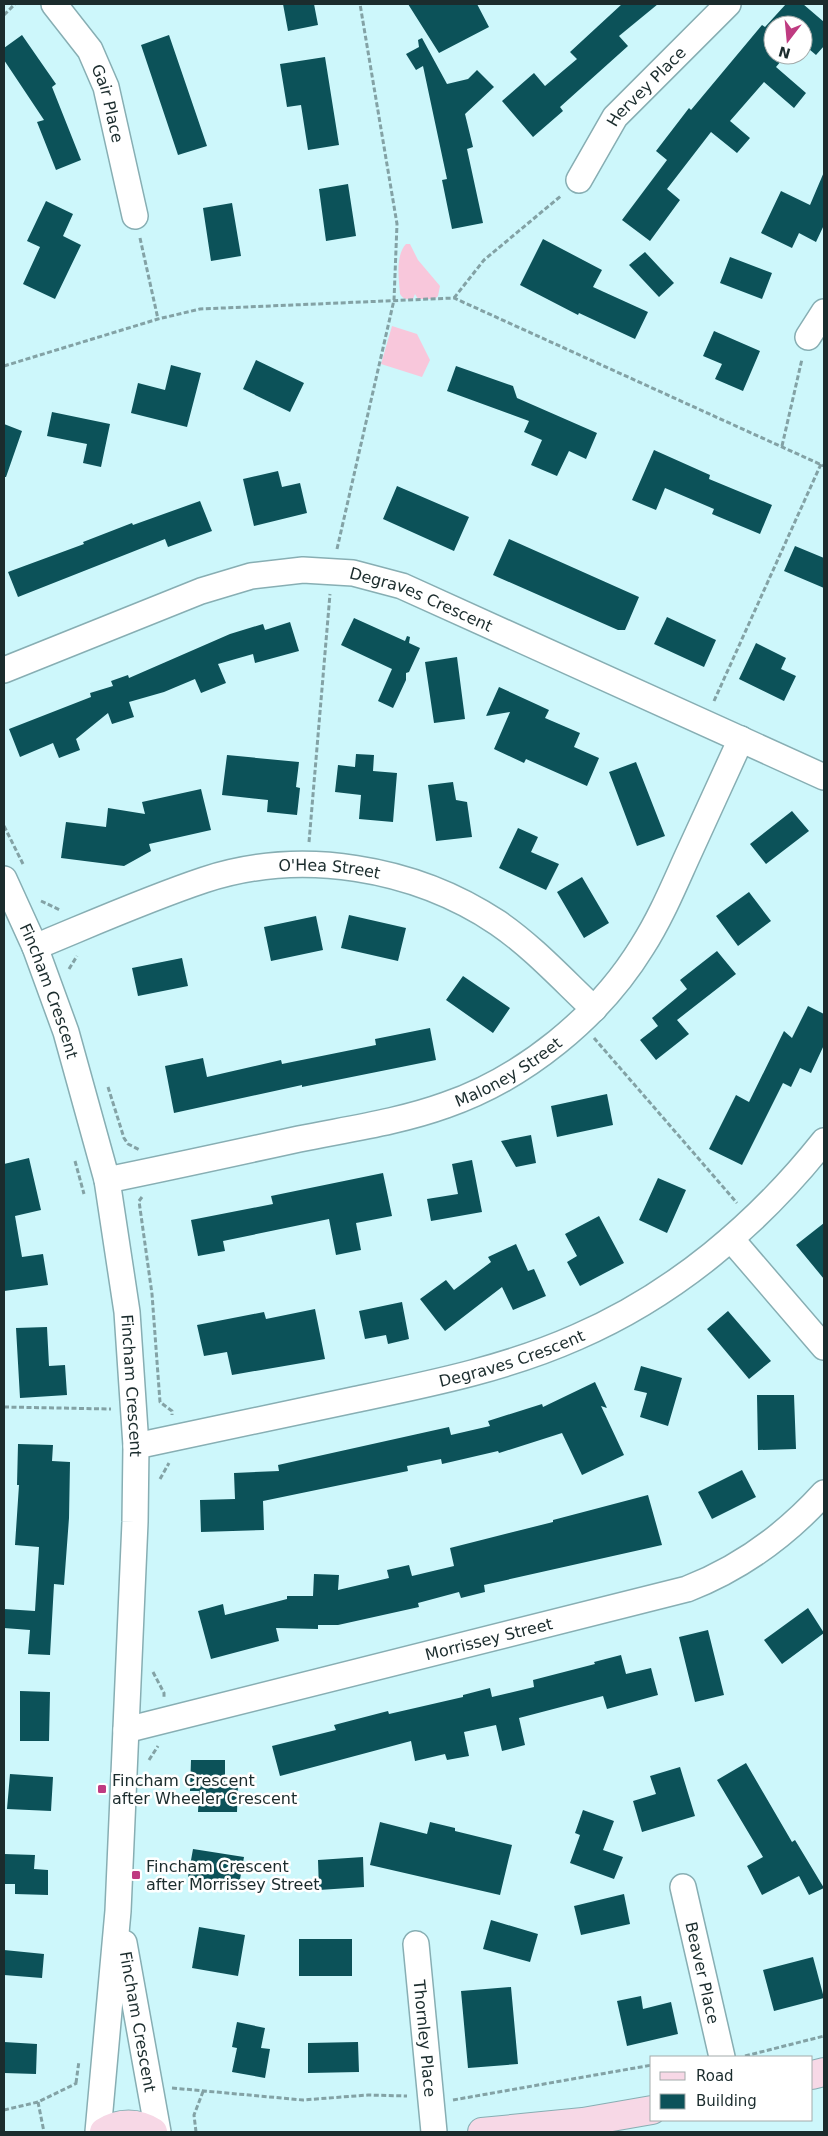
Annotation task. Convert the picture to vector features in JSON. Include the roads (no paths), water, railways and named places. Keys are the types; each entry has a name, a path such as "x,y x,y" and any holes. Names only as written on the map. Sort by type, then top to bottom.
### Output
{"street":[{"name":"Gair Place","path":"54,4 90,50 106,87 135,216"},
{"name":"Hervey Place","path":"579,180 615,116 728,4"},
{"path":"808,337 824,312"},
{"name":"Degraves Crescent","path":"4,670 201,591 254,575 303,570 354,573 402,586 824,777"},
{"name":"Maloney Street","path":"107,1180 394,1120 447,1105 499,1081 524,1066 587,1016 611,990 642,947 668,900 741,739"},
{"name":"O'Hea Street","path":"35,947 206,880 261,868 307,865 345,867 399,877 450,896 498,924 542,959 587,1016"},
{"name":"Fincham Crescent","path":"14,874 35,947 66,1032 107,1180 127,1312 136,1446 118,1911 98,2132"},
{"name":"Degraves Crescent","path":"136,1446 446,1380 512,1363 578,1337 641,1304 702,1262 753,1221 805,1166 824,1142"},
{"path":"731,1239 824,1347"},
{"name":"Morrissey Street","path":"126,1730 687,1589 709,1580 752,1557 772,1543 824,1493"},
{"name":"Beaver Place","path":"683,1887 722,2056"},
{"name":"Fincham Crescent","path":"118,1911 158,2132"},
{"name":"Thornley Place","path":"416,1944 434,2132"},
{"path":"482,2132 583,2122 650,2110"},
{"path":"104,2132 117,2126 128,2124 153,2132"}],"place":[{"name":"Fincham Crescent after Wheeler Crescent","path":"102,1789"},
{"name":"Fincham Crescent after Morrissey Street","path":"136,1875"}]}
